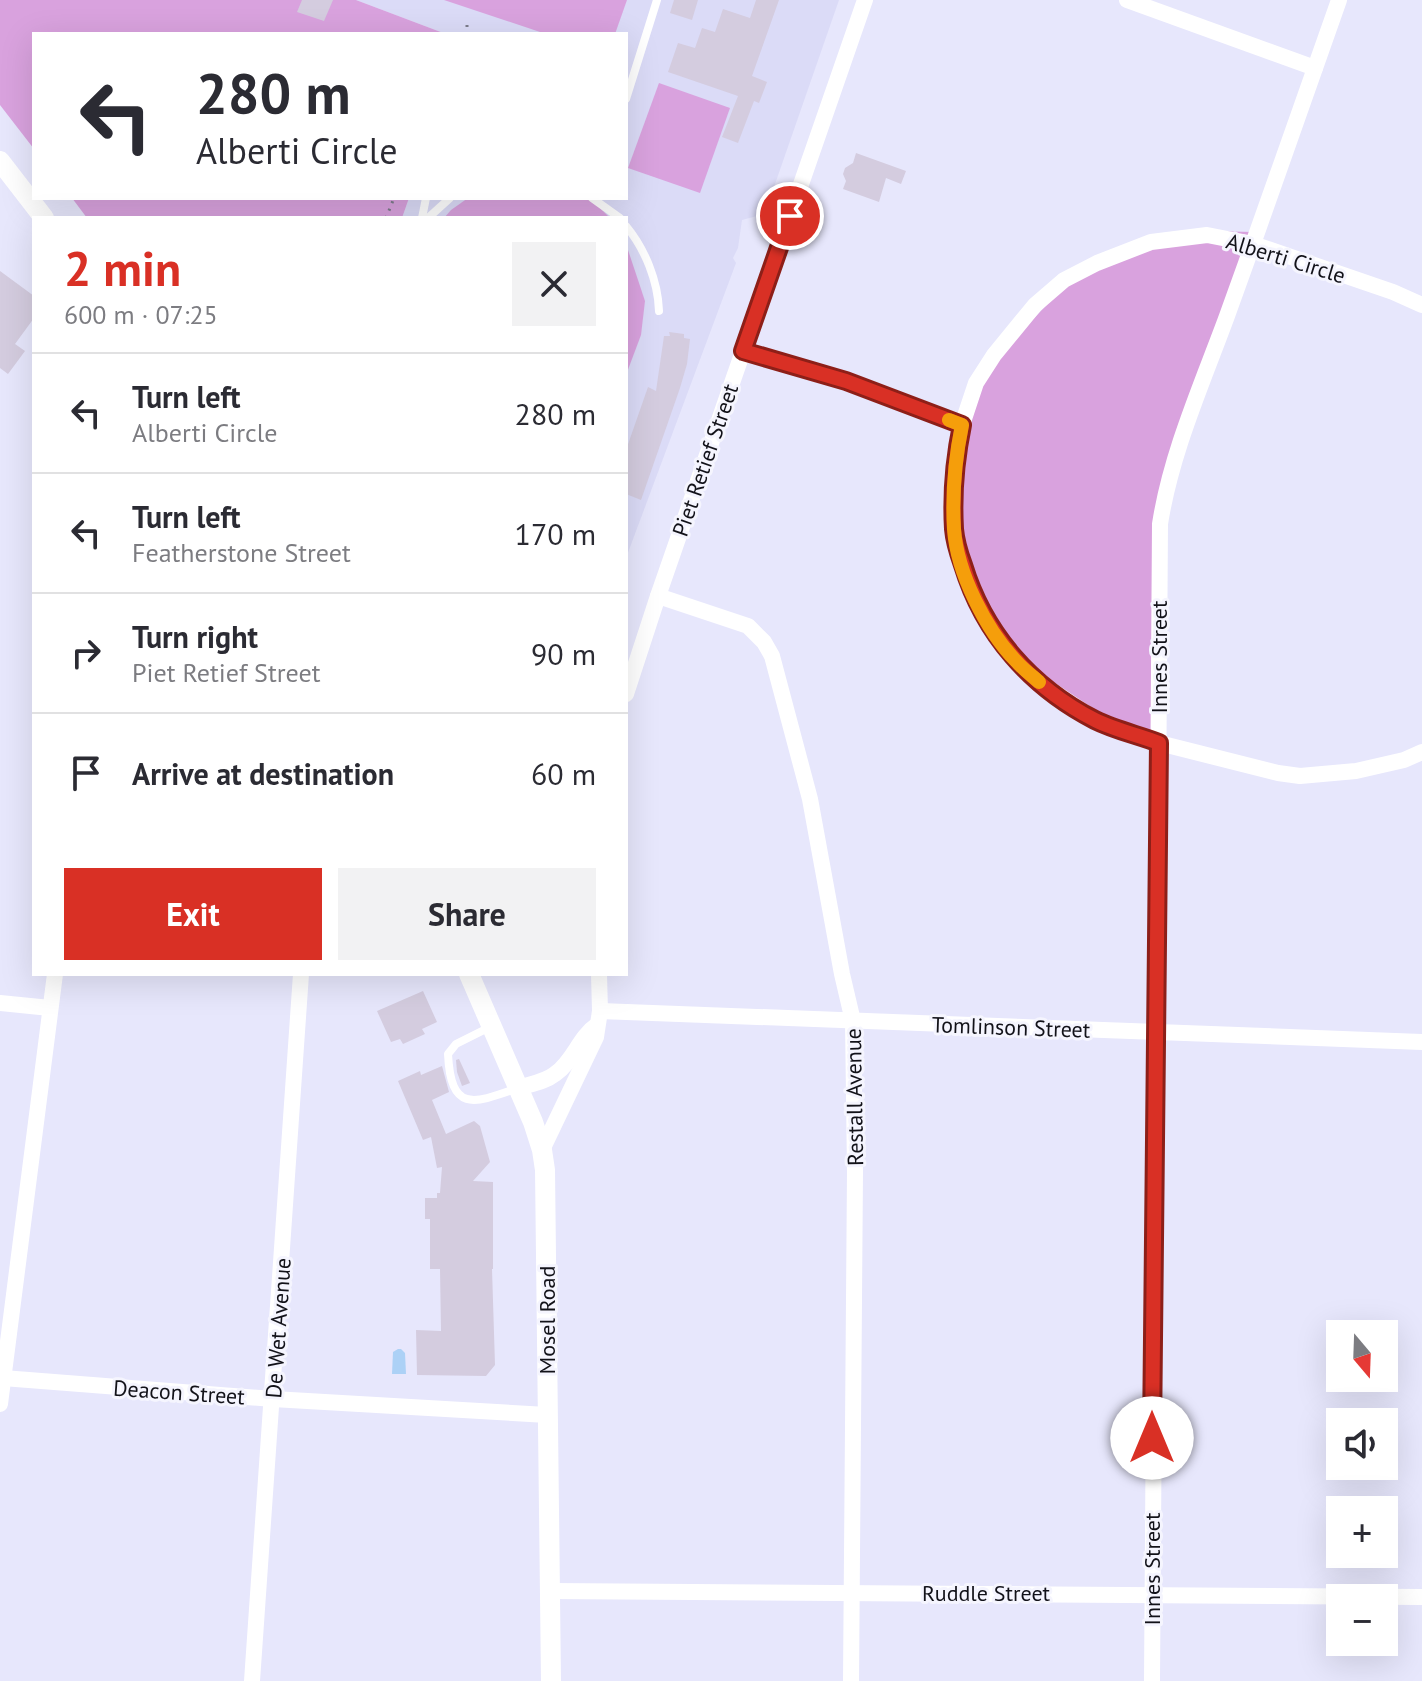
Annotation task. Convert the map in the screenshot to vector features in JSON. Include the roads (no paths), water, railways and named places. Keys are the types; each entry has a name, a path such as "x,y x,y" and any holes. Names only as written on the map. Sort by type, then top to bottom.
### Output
{"street":[{"name":"Piet Retief Street","path":"628,688 865,0"},
{"path":"1127,0 1315,68"},
{"name":"Innes Street","path":"1152,1681 1160,524 1175,459 1339,0"},
{"path":"0,161 42,216"},
{"name":"Alberti Circle","path":"1422,305 1253,244 1207,235 1151,242 1097,263 1064,280 1035,305 994,355 976,383 955,459 954,531 971,592 990,628 1016,661 1060,697 1096,720 1159,743 1300,776 1356,771 1404,760 1422,752"},
{"path":"743,351 846,381 962,425"},
{"name":"Restall Avenue","path":"658,596 748,626 764,642 772,656 810,799 853,1021 855,1188 851,1681"},
{"path":"0,1404 55,976"},
{"name":"De Wet Avenue","path":"252,1681 301,976"},
{"name":"Mosel Road","path":"470,976 533,1122 542,1150 546,1189 551,1681"},
{"path":"542,1150 596,1037 599,976"},
{"path":"0,1003 50,1008"},
{"path":"518,1088 558,1073 599,1017"},
{"name":"Tomlinson Street","path":"599,1017 853,1021 1422,1042"},
{"name":"Deacon Street","path":"3,1378 273,1399 547,1415"},
{"name":"Ruddle Street","path":"550,1591 1422,1597"}],"lane":[{"path":"628,93 657,0"},
{"path":"430,216 448,200"},
{"path":"595,200 617,216"},
{"path":"628,229 642,249 651,272 659,311"},
{"path":"492,1026 456,1044 448,1054 451,1079 463,1099 489,1098 518,1088"}]}
